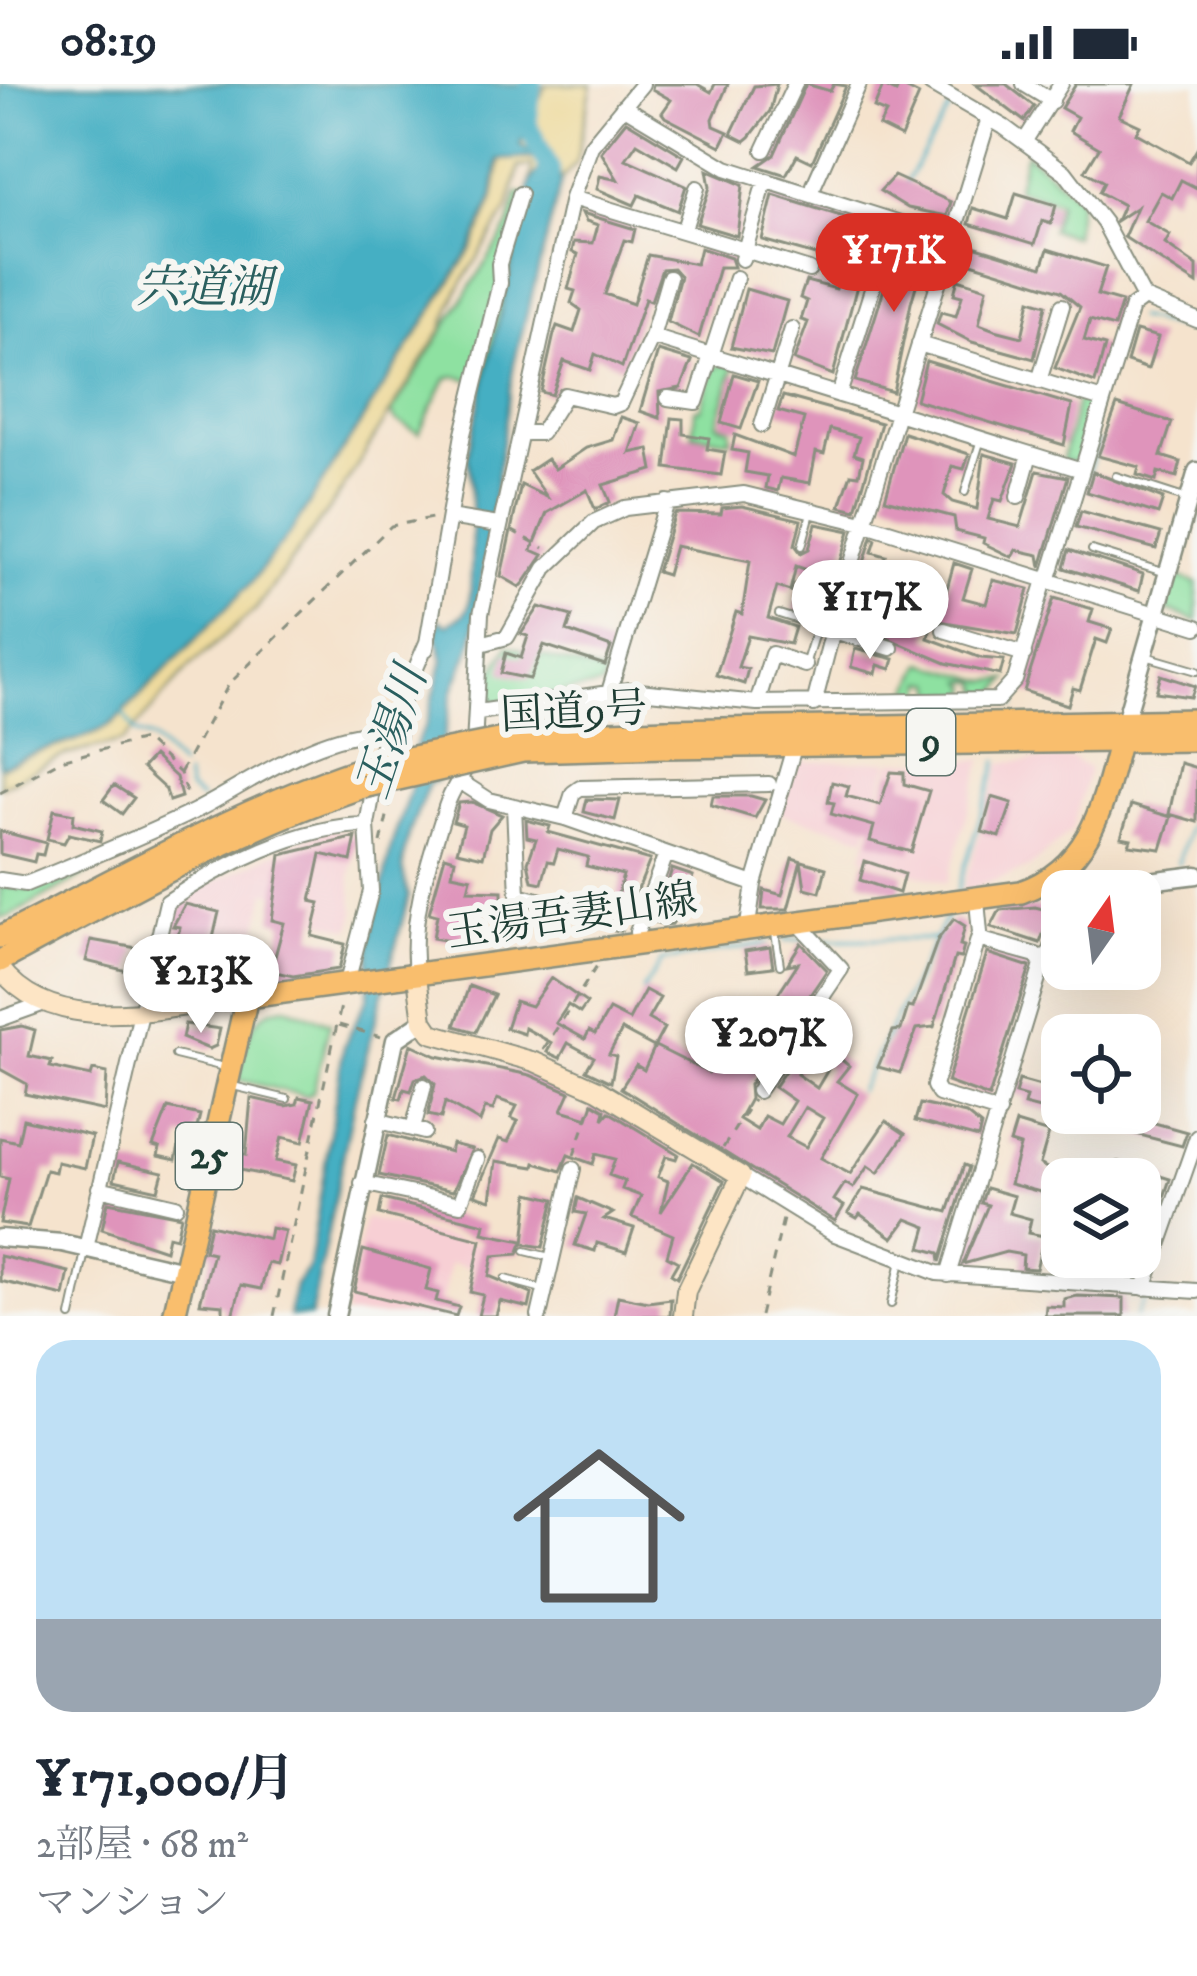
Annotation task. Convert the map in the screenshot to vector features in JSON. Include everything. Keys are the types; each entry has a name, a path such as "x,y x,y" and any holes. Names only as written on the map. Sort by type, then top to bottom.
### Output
{"main road":[{"name":"国道9号","path":"666,738 795,744 1122,731 1197,720"},
{"name":"国道9号","path":"0,937 305,787 365,777 524,751 666,738 1122,731 1197,740"},
{"path":"1064,870 1096,826 1122,731"},
{"name":"国道9号","path":"0,964 229,841 365,777"},
{"name":"玉湯吾妻山線","path":"247,997 977,902 1041,885"},
{"path":"0,964 17,989 42,1004 73,1012 141,1010 247,997"},
{"path":"409,978 423,1021 437,1036 535,1062 598,1090 741,1176 686,1291 683,1316"},
{"name":"25","path":"174,1316 247,997"}],"street":[{"path":"409,978 447,802 470,767 495,524 572,197 591,146 642,84"},
{"path":"764,150 795,84"},
{"path":"814,184 860,84"},
{"path":"930,84 1024,142 1085,194 1144,298 1197,320"},
{"path":"1024,84 1052,101"},
{"path":"1024,142 1061,84"},
{"path":"623,106 726,169 951,239"},
{"path":"814,704 824,628 842,596 989,118"},
{"path":"744,255 766,181"},
{"path":"684,230 697,188"},
{"path":"349,985 370,891 367,825 385,732 427,644 499,264 520,194"},
{"path":"572,197 684,230 744,255 809,270"},
{"path":"839,395 893,222"},
{"path":"520,433 541,433 565,395 621,403 652,337 669,278"},
{"path":"668,398 695,403 736,278"},
{"path":"478,712 609,692 661,690 757,703 997,700 1011,690 1132,307 1144,298"},
{"path":"1039,380 1062,307"},
{"path":"763,425 792,329"},
{"path":"652,337 1082,470"},
{"path":"919,344 1103,400"},
{"path":"1018,496 1030,454"},
{"path":"1122,731 1152,613 1197,470"},
{"path":"481,644 512,632 556,556 608,514 744,494 863,523 1197,627"},
{"path":"609,692 667,502"},
{"path":"450,517 495,524"},
{"path":"824,628 891,648"},
{"path":"944,630 1024,654"},
{"path":"755,649 805,664"},
{"path":"757,703 772,654"},
{"path":"0,880 26,884 192,812 285,763 347,737 385,732"},
{"path":"747,932 754,884 795,744"},
{"path":"460,782 482,797 566,818 754,884"},
{"path":"566,818 572,793 580,788 770,784"},
{"path":"514,806 518,895 601,916"},
{"path":"86,1248 167,902 266,851 337,825 367,825"},
{"path":"638,932 666,854"},
{"path":"1161,879 1197,874"},
{"path":"977,902 978,939 934,1086 939,1094 999,1112"},
{"path":"758,1091 841,969 801,926"},
{"path":"948,1275 1041,961 978,939"},
{"path":"0,1019 24,1015 42,1004"},
{"path":"336,1316 396,1037 423,1021"},
{"path":"376,1120 419,1131 424,1087"},
{"path":"1144,1288 1197,1137"},
{"path":"362,1183 460,1204 478,1159"},
{"path":"539,1316 573,1169"},
{"path":"741,1176 835,1234 948,1275 1197,1291"},
{"path":"99,1189 176,1206"},
{"path":"0,1238 86,1248 184,1271"}],"lane":[{"path":"965,492 981,439"},
{"path":"1116,476 1188,499"},
{"path":"802,546 812,509"},
{"path":"1178,532 1197,538"},
{"path":"1092,550 1165,573"},
{"path":"842,596 907,615"},
{"path":"779,614 824,628 805,664"},
{"path":"1142,654 1197,671"},
{"path":"774,929 780,964"},
{"path":"175,1055 287,1099"},
{"path":"71,1316 86,1248"},
{"path":"524,1252 555,1258"},
{"path":"891,1304 901,1261"},
{"path":"1092,1278 1092,1285"},
{"path":"505,1279 548,1290"}],"path":[{"path":"180,773 220,694 386,530 402,521 450,517"},
{"path":"495,524 556,556"},
{"path":"0,793 61,760 144,739 180,773 192,812"},
{"path":"535,1062 595,976 598,963"},
{"path":"273,1315 349,985"},
{"path":"337,1024 385,1037"},
{"path":"573,1169 598,1090"},
{"path":"715,1160 758,1091"},
{"path":"760,1316 777,1232 790,1207"}],"shaded area":[{"path":"1070,758 1089,769 1072,830 1029,868 962,892 1001,763"},
{"path":"983,760 947,883 862,857 892,761"},
{"path":"889,761 866,837 779,813 798,762"},
{"path":"326,829 358,834 350,877 355,912 351,929 317,920 323,903 266,891 245,985 149,996 169,903"},
{"path":"364,1218 481,1245 474,1269 450,1263 439,1316 345,1315"}],"green space":[{"path":"1026,153 1079,199 1074,236 1051,230 1059,202 1016,189"},
{"path":"518,193 527,195 483,383 454,376 446,379 419,433 395,420 392,412 509,226"},
{"path":"734,367 717,424 731,428 730,440 693,434 695,409 701,409 713,368"},
{"path":"1078,398 1096,407 1081,462 1062,461"},
{"path":"1173,576 1197,583 1197,621 1164,609"},
{"path":"508,646 605,674 602,686 494,703 487,684"},
{"path":"923,663 987,681 1008,679 997,693 983,695 979,681 965,681 971,688 967,695 936,695 934,682 925,682 924,696 907,697"},
{"path":"155,836 0,918 0,886 29,889"},
{"path":"287,1007 330,1023 313,1092 306,1096 238,1080 255,1023 273,1009"}],"sand":[{"path":"546,84 592,84 576,163 561,180 556,163 549,165 520,145"},
{"path":"501,158 535,159 542,170 531,180 532,166 519,167 508,209 458,290 442,329 337,498 256,609 191,665 124,741 65,755 0,787 0,768 116,721 249,585 293,529 474,246 494,198"}],"water":[{"name":"宍道湖","path":"0,84 542,84 520,145 549,166 556,163 561,182 514,363 472,644 453,690 436,781 429,783 407,840 403,867 409,896 355,1097 311,1316 289,1316 295,1285 309,1267 344,1045 368,997 370,943 392,843 411,787 415,746 426,725 443,660 436,632 440,620 448,625 468,608 472,533 467,458 531,181 542,167 532,158 498,160 493,196 473,245 293,529 249,585 114,721 0,767"}],"building":[{"path":"653,84 697,84 711,92 715,84 728,84 713,119 714,126 728,132 721,146 665,117 662,113 671,100 652,89"},
{"path":"777,84 770,111 750,137 745,141 731,134 754,86"},
{"path":"806,84 830,91 834,84 846,86 812,162 797,155 786,175 758,166 774,155"},
{"path":"975,84 1006,84 1034,106 1024,121"},
{"path":"1076,84 1134,84 1119,116 1140,126 1136,133 1189,162 1197,149 1197,188 1181,180 1172,198 1161,192 1145,221 1170,235 1165,244 1197,266 1197,284 1124,237 1137,207 1116,221 1123,205 1099,192 1104,182 1085,171 1099,148 1070,131 1077,117 1061,108"},
{"path":"899,85 919,95 901,137 879,126 886,113 874,108 883,86 896,92"},
{"path":"626,121 684,156 678,167 637,143 626,159 686,186 678,211 639,195 634,205 597,189 600,176 618,180 601,152"},
{"path":"707,170 743,185 737,236 697,224 710,187"},
{"path":"894,176 951,202 947,216 908,208 880,191"},
{"path":"1016,193 1056,205 1051,224 1042,221 1035,244 969,224 973,208 1008,219"},
{"path":"773,195 873,226 833,375 794,360 808,322 801,320 807,301 800,298 806,281 836,289 844,263 762,240"},
{"path":"582,213 635,229 632,242 624,240 605,294 633,304 648,255 696,264 700,248 731,258 734,267 719,267 699,337 668,322 680,276 673,268 662,269 651,301 645,299 622,367 595,354 590,370 564,361 552,395 541,392 554,334 557,326 574,332 581,310 571,303 575,291 568,289 578,254 572,252 574,242 593,243 598,225 586,221"},
{"path":"901,235 932,245 925,281 918,279 911,303 893,392 855,381"},
{"path":"967,244 1042,267 1048,249 1106,267 1097,295 1122,302 1114,327 1090,320 1084,340 1105,346 1095,383 1055,368 1080,307 1061,291 962,260"},
{"path":"958,279 987,288 979,324 995,330 1022,337 1030,300 1046,305 1034,359 972,342 937,324 941,312 956,316 962,296 954,294"},
{"path":"746,289 787,301 772,355 731,347"},
{"path":"1136,331 1158,337 1148,369 1127,362"},
{"path":"658,351 692,361 681,388 659,392 660,418 640,411"},
{"path":"926,361 1072,405 1064,445 916,400"},
{"path":"734,374 758,381 741,429 721,423"},
{"path":"783,396 881,423 856,510 840,506 851,474 859,475 863,457 854,454 859,437 830,429 824,454 816,452 810,483 781,478 778,491 766,488 768,476 745,472 748,453 732,450 735,435 794,457 804,418 778,411"},
{"path":"1117,405 1172,422 1161,456 1181,462 1177,477 1158,472 1156,481 1137,475 1139,467 1098,456"},
{"path":"621,417 640,423 630,453 649,449 653,470 603,485 610,502 595,509 587,490 547,513 532,550 543,555 524,583 520,587 501,576 521,485 547,497 529,471 547,459 555,469 586,448 613,440"},
{"path":"672,418 683,419 683,434 709,438 707,449 725,452 721,475 666,468"},
{"path":"904,433 969,454 964,469 952,466 944,495 977,509 984,454 1016,463 1002,501 994,499 988,519 1020,527 1037,471 1068,477 1041,567 1039,555 1016,550 1012,557 983,543 984,538 956,531 954,517 885,499"},
{"path":"1093,472 1163,499 1158,514 1087,492"},
{"path":"742,506 801,520 795,545 801,553 809,549 816,524 850,531 835,580 796,566 790,591 777,587 768,618 795,627 790,644 748,636 738,667 748,669 744,684 716,675 736,612 742,614 750,561 675,546 667,575 657,572 675,513 721,514 722,508"},
{"path":"1081,511 1161,533 1156,549 1076,527"},
{"path":"872,537 876,539 872,552 886,556 873,587 858,582"},
{"path":"1069,550 1143,574 1139,591 1064,568"},
{"path":"954,563 972,569 963,598 986,604 993,580 1029,589 1017,634 933,620 928,638 981,658 1004,660 1000,675 946,663 847,621 851,606 911,621 916,598 891,592 895,576 946,592"},
{"path":"800,591 829,599 825,617 794,611"},
{"path":"1054,598 1093,609 1089,622 1112,629 1107,643 1096,639 1080,690 1073,688 1068,705 1024,691"},
{"path":"539,607 572,616 567,631 611,647 605,665 544,645 530,679 501,673 506,653 521,658 528,636 521,634"},
{"path":"855,649 894,659 891,669 878,665 876,674 851,667"},
{"path":"1161,675 1195,686 1191,697 1156,692"},
{"path":"153,756 176,777 181,797 169,801 166,790 142,768"},
{"path":"1180,763 1197,768 1197,822 1169,814"},
{"path":"891,772 904,773 904,784 929,791 911,852 870,841 874,826 831,814 834,803 828,802 832,782 849,786 846,796 880,805"},
{"path":"114,785 134,798 122,814 103,800"},
{"path":"713,796 765,800 755,818 711,805"},
{"path":"992,797 1012,803 1000,837 982,832"},
{"path":"587,799 620,800 615,820 584,812"},
{"path":"472,802 502,815 490,829 483,857 457,851 464,825 453,822 459,803"},
{"path":"1131,805 1171,817 1161,849 1129,845 1131,839 1121,837"},
{"path":"54,810 74,814 73,824 102,831 100,841 69,834 64,843 47,839"},
{"path":"526,820 550,826 548,832 650,860 621,931 601,928 611,920 623,875 586,866 588,857 558,849 554,862 548,861 542,883 532,881 528,862 536,839 527,837"},
{"path":"0,831 46,843 43,855 36,854 34,862 0,854"},
{"path":"356,837 351,861 321,854 311,901 320,903 312,936 345,944 339,969 293,976 271,971 284,923 272,920 281,855"},
{"path":"445,856 455,859 452,874 471,878 468,890 502,891 502,911 481,911 477,934 463,932 461,943 433,938 437,915 429,913"},
{"path":"792,858 826,868 820,892 805,888 801,861 788,909 762,909 764,890 782,895"},
{"path":"865,861 904,874 899,893 860,880"},
{"path":"672,869 693,876 682,908 672,924 664,925 655,922"},
{"path":"185,904 219,912 205,973 171,964 180,927 173,926"},
{"path":"1041,908 1040,943 991,927 1000,910"},
{"path":"954,919 965,926 960,945 964,946 961,958 955,957 934,1027 917,1029 900,1073 878,1067 893,1031 901,1030 908,1007 913,1008 938,939"},
{"path":"91,940 137,948 131,972 86,961"},
{"path":"801,943 827,970 749,1085 750,1099 739,1119 757,1130 764,1116 780,1124 794,1101 774,1087 828,1008 838,1015 826,1033 837,1041 836,1055 849,1066 837,1081 858,1094 821,1158 850,1174 886,1121 905,1134 878,1173 868,1166 853,1188 845,1183 834,1200 844,1206 835,1221 621,1088 636,1065 644,1070 655,1046 709,1073 720,1053 699,1036 704,1027 731,1041 752,1020 758,1024 798,963 787,965","holes":["810,1054 829,1068 817,1088 797,1074","805,1107 823,1118 806,1147 787,1137"]},
{"path":"770,947 773,967 748,970 745,951"},
{"path":"987,953 1030,967 989,1097 947,1082"},
{"path":"551,978 587,1003 580,1013 568,1005 556,1023 585,1039 589,1031 595,1034 609,1010 629,1020 645,990 660,998 648,1019 664,1028 654,1047 622,1030 609,1054 616,1056 611,1082 586,1070 594,1057 568,1043 560,1058 547,1052 552,1043 525,1028 524,1034 506,1028 515,1001 531,1006"},
{"path":"469,986 494,995 476,1032 455,1026"},
{"path":"185,1024 220,1029 216,1046 209,1049 182,1038"},
{"path":"22,1026 35,1030 29,1056 52,1061 50,1067 91,1076 93,1070 107,1073 105,1111 25,1094 27,1084 0,1069 0,1030"},
{"path":"411,1044 437,1056 530,1075 570,1092 562,1110 588,1118 593,1103 605,1110 603,1119 609,1112 678,1154 676,1159 666,1156 658,1177 668,1181 661,1212 693,1163 724,1181 677,1278 671,1274 678,1262 667,1256 673,1235 632,1217 641,1196 622,1189 625,1181 609,1175 615,1159 596,1154 593,1164 568,1155 561,1171 535,1163 534,1167 496,1161 491,1200 475,1195 499,1139 508,1142 518,1121 511,1118 517,1106 497,1099 493,1110 485,1108 480,1122 445,1102 441,1118 428,1115 435,1084 426,1075 415,1079 411,1091 404,1089 401,1099 396,1098"},
{"path":"1019,1080 1041,1086 1041,1109 1024,1105 1026,1097 1015,1094"},
{"path":"299,1097 313,1100 303,1142 282,1137 276,1161 296,1165 292,1181 231,1168 235,1152 246,1155 251,1098 286,1106 297,1104"},
{"path":"920,1104 966,1114 981,1126 978,1138 915,1121"},
{"path":"168,1108 200,1115 194,1140 181,1137 176,1160 158,1156 160,1148 153,1146"},
{"path":"23,1119 92,1136 85,1168 57,1162 55,1172 46,1170 28,1227 0,1223 9,1179 0,1177 0,1138 18,1142"},
{"path":"1016,1123 1049,1134 1040,1164 1041,1192 1010,1184 1020,1146 1010,1143"},
{"path":"1161,1125 1187,1132 1182,1146 1136,1134 1161,1134"},
{"path":"388,1135 450,1152 452,1144 472,1149 453,1191 379,1175"},
{"path":"118,1162 163,1172 158,1190 114,1180"},
{"path":"964,1165 969,1167 940,1262 939,1253 921,1248 927,1227 907,1219 893,1238 860,1214 857,1218 848,1213 863,1189 948,1212"},
{"path":"1161,1176 1170,1179 1161,1206"},
{"path":"986,1188 1014,1196 1009,1213 1031,1219 1028,1233 1041,1235 1036,1269 1022,1268 1023,1255 1006,1252 963,1264 988,1205 981,1203"},
{"path":"529,1193 555,1199 543,1247 524,1244"},
{"path":"578,1198 613,1213 604,1219 634,1228 626,1252 597,1243 595,1251 575,1245 586,1214 575,1212"},
{"path":"382,1199 485,1224 483,1233 523,1241 518,1254 493,1256 489,1276 532,1294 529,1308 500,1301 496,1316 478,1316 483,1295 470,1292 481,1240 379,1214"},
{"path":"108,1202 181,1216 176,1238 168,1236 165,1250 102,1229"},
{"path":"210,1225 269,1239 271,1228 285,1231 277,1265 268,1263 261,1289 241,1285 233,1316 223,1316 223,1305 200,1303 213,1253 204,1251"},
{"path":"363,1250 431,1269 426,1290 438,1293 436,1301 459,1307 456,1316 354,1291"},
{"path":"0,1256 69,1272 64,1296 0,1281"},
{"path":"618,1296 648,1302 671,1299 670,1316 614,1316"},
{"path":"1124,1298 1124,1316 1045,1316 1046,1306 1064,1307 1064,1299"}],"waterway":[{"path":"531,84 527,124 550,170 544,189"},
{"path":"907,181 952,105"},
{"path":"1137,318 1197,332"},
{"path":"1085,483 1098,441"},
{"path":"1015,706 1050,592"},
{"path":"123,712 136,733 152,738 180,766"},
{"path":"957,892 998,761"},
{"path":"186,776 189,790 201,799"},
{"path":"1178,863 1192,818"},
{"path":"859,1091 947,916"},
{"path":"785,940 806,939"},
{"path":"824,940 934,939"},
{"path":"643,990 662,961 768,943"},
{"path":"1136,1316 1147,1296"}],"water label":[{"name":"玉湯川","path":"393,733"}]}
